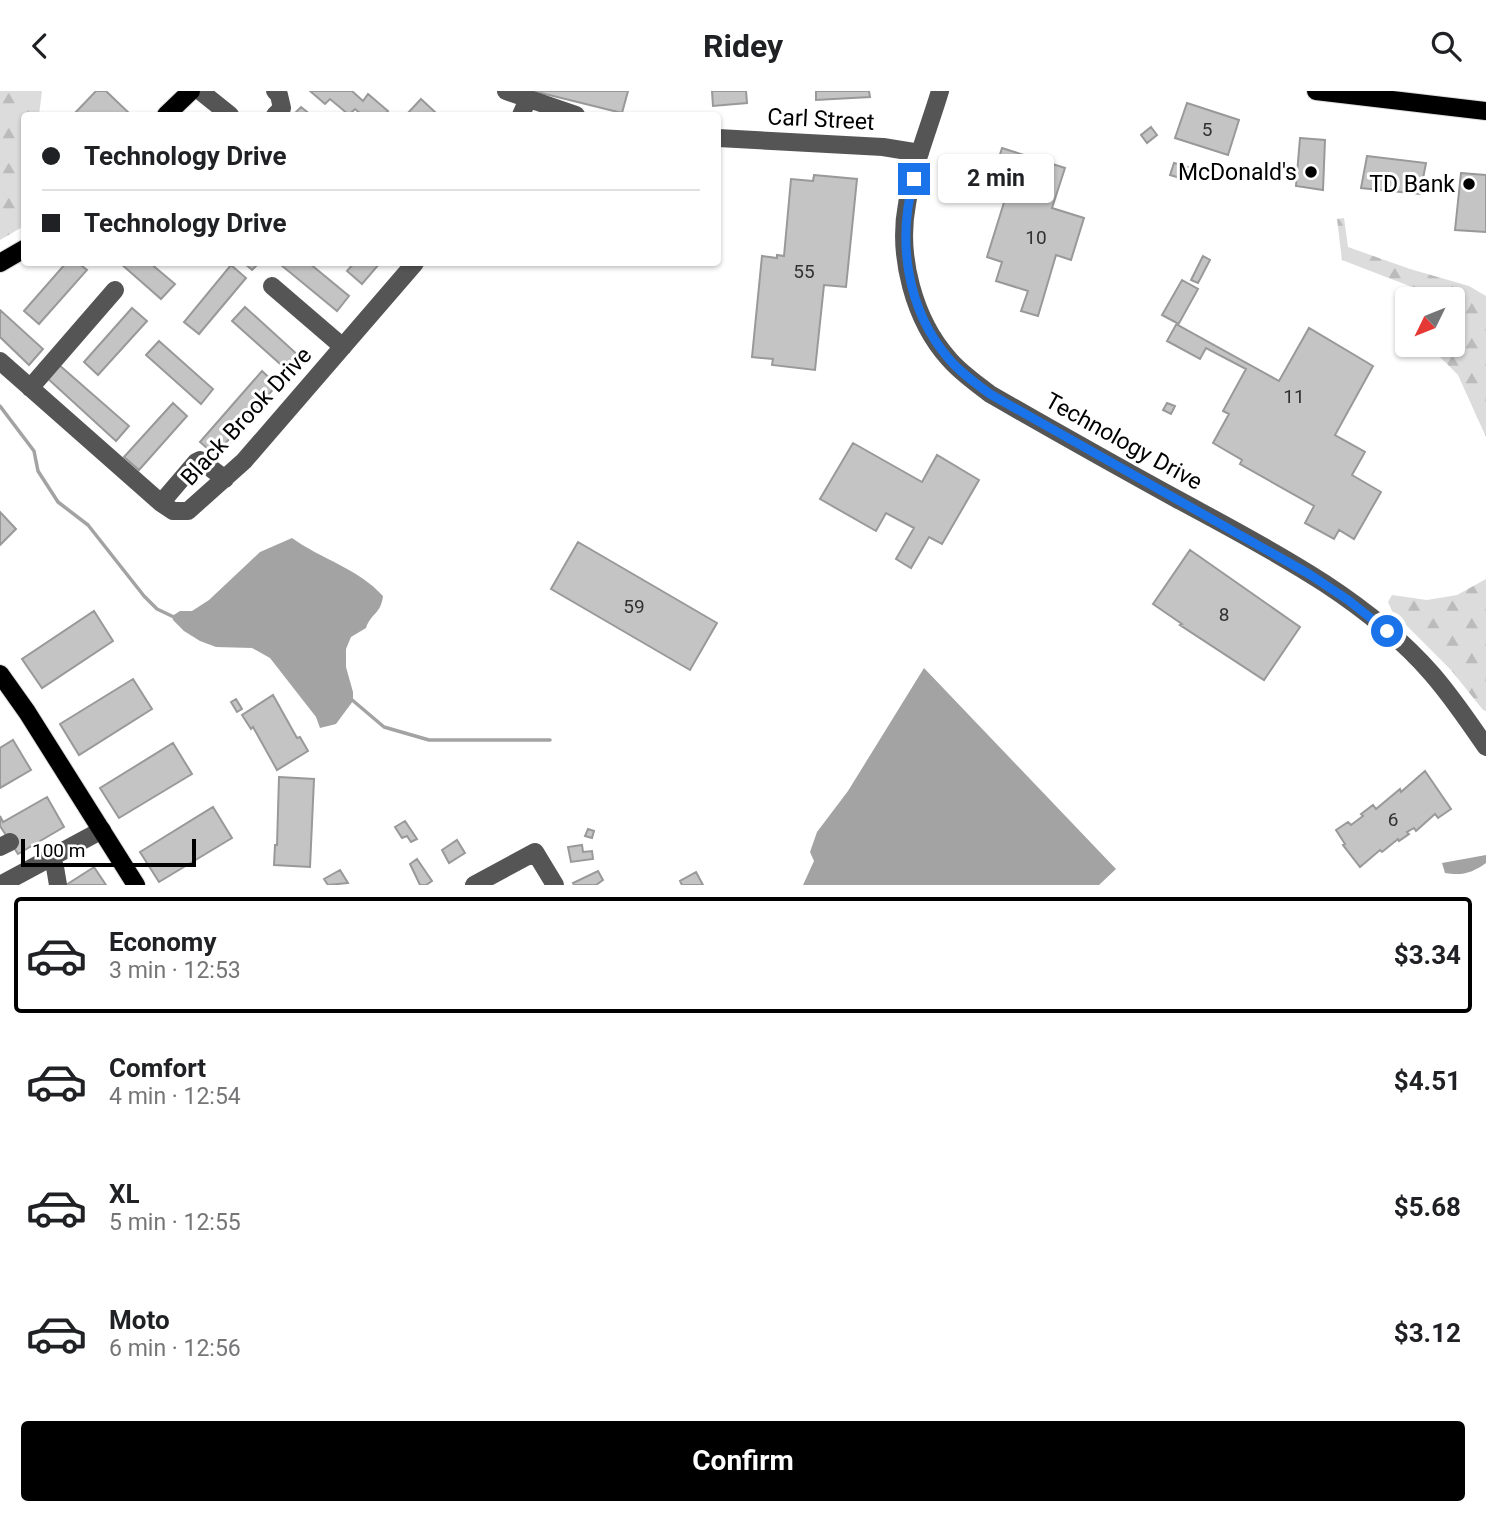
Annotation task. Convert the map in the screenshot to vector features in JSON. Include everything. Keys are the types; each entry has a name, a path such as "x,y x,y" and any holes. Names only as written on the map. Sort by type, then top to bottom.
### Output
{"main road":[{"path":"169,112 191,91"},
{"path":"1316,91 1486,111"},
{"path":"0,263 21,251"},
{"path":"0,674 27,712 136,885"}],"street":[{"path":"275,91 282,103 278,112"},
{"path":"506,91 524,107 556,112"},
{"name":"Technology Drive","path":"940,91 906,204 904,236 907,263 919,309 948,358 990,394 1256,542 1348,600 1387,631 1431,672 1463,712 1486,747"},
{"path":"210,93 227,112"},
{"name":"Carl Street","path":"721,138 883,148 920,153"},
{"name":"Black Brook Drive","path":"0,361 161,503 173,511 188,512 244,461 412,266"},
{"path":"272,286 343,347"},
{"path":"30,388 115,290"},
{"path":"161,503 200,460 225,479"},
{"path":"0,885 102,830"},
{"path":"474,885 535,852 555,885"},
{"path":"51,858 58,885"}],"green space":[{"path":"0,91 42,91 39,112 21,112 21,228 0,240"},
{"path":"1344,218 1348,247 1469,286 1486,296 1486,437 1458,375 1440,357 1465,357 1465,287 1412,287 1342,260 1337,219"},
{"path":"1486,579 1486,711 1451,670 1392,611 1388,602 1392,595 1427,600 1457,595"}],"shaded area":[{"path":"292,538 351,571 383,596 366,628 351,637 346,649 346,667 353,701 336,724 320,728 316,717 270,658 252,648 216,647 200,641 184,631 172,616 180,611 192,611 209,600 260,552"},
{"path":"924,668 1116,869 1099,885 803,885 814,861 810,852 817,832 848,791"},
{"path":"1486,855 1486,863 1471,871 1462,874 1445,873 1442,863"}],"building":[{"path":"96,91 106,91 128,112 76,112"},
{"path":"310,91 352,91 363,101 368,94 388,111 358,112 355,109 345,112 330,99 325,104"},
{"path":"533,91 628,91 622,112"},
{"path":"712,91 746,91 747,103 713,106"},
{"path":"816,91 869,91 870,97 816,100"},
{"path":"421,99 435,112 409,112"},
{"path":"1187,103 1239,120 1228,155 1175,138"},
{"path":"1151,127 1157,135 1147,143 1141,135"},
{"name":"McDonald's","path":"1300,138 1325,140 1323,190 1296,186"},
{"path":"1002,148 1065,168 1052,208 1084,218 1071,260 1056,255 1038,316 1021,311 1028,291 996,281 1002,262 987,257 1006,196 989,190"},
{"path":"1367,156 1426,163 1420,194 1361,188"},
{"path":"1174,163 1191,168 1187,180 1170,175"},
{"path":"1461,173 1486,175 1486,232 1455,230"},
{"path":"814,175 857,179 846,287 824,285 815,370 772,365 773,359 752,357 762,256 784,256 791,179 813,181"},
{"path":"1203,256 1210,260 1198,283 1191,280"},
{"path":"63,266 82,266 87,270 39,324 24,311"},
{"path":"123,266 154,266 175,284 161,299"},
{"path":"230,266 246,278 199,334 184,322"},
{"path":"282,266 313,266 349,296 337,311"},
{"path":"351,266 377,266 362,284 347,271"},
{"path":"1182,280 1198,289 1178,325 1279,381 1309,328 1373,366 1335,435 1365,452 1352,475 1381,492 1354,539 1339,530 1334,539 1305,523 1314,506 1240,464 1242,460 1213,443 1229,414 1223,411 1246,369 1206,348 1200,359 1167,341 1177,323 1162,315"},
{"path":"245,307 299,356 287,370 232,321"},
{"path":"132,308 147,321 98,375 84,362"},
{"path":"0,310 43,349 29,365 0,337"},
{"path":"159,341 213,389 201,404 146,355"},
{"path":"58,364 129,426 116,441 46,377"},
{"path":"262,371 277,385 215,455 200,442"},
{"path":"173,403 187,416 139,470 124,457"},
{"path":"1167,403 1175,406 1171,414 1163,410"},
{"path":"853,443 922,482 937,455 979,480 942,544 929,537 911,568 896,559 914,528 886,513 876,531 820,499"},
{"path":"0,512 16,529 0,545"},
{"path":"578,542 717,623 690,670 551,589"},
{"path":"1190,550 1300,627 1264,680 1153,604"},
{"path":"94,611 113,641 42,688 22,659"},
{"path":"133,679 152,709 79,755 60,724"},
{"path":"273,695 297,738 300,737 308,751 277,770 253,727 251,729 242,715"},
{"path":"236,699 242,709 237,712 231,702"},
{"path":"13,740 31,770 0,788 0,748"},
{"path":"173,743 192,774 119,818 100,788"},
{"path":"1425,771 1451,809 1438,818 1435,814 1416,831 1414,828 1407,832 1409,834 1382,852 1380,850 1360,867 1343,845 1345,844 1336,830 1348,822 1351,825 1373,805 1376,809"},
{"path":"279,777 314,779 310,867 274,865"},
{"path":"47,797 64,827 18,854 0,826 0,816 3,822"},
{"path":"213,807 232,838 159,882 140,852"},
{"path":"405,821 417,839 411,842 407,836 402,838 395,827"},
{"path":"588,829 594,831 592,838 585,836"},
{"path":"457,840 465,853 449,863 442,850"},
{"path":"582,845 583,852 592,851 593,859 571,862 568,847"},
{"path":"417,859 432,881 426,885 420,885 410,864"},
{"path":"94,867 106,885 66,885"},
{"path":"340,870 348,883 328,885 324,879"},
{"path":"598,871 603,880 596,885 574,885 573,883"},
{"path":"696,872 703,885 682,885 680,881"}],"waterway":[{"path":"0,406 34,451 38,471 58,502 88,525 157,609 176,618"},
{"path":"351,699 384,727 429,740 550,740"}],"place":[{"name":"McDonald's","path":"1311,172"},
{"name":"TD Bank","path":"1469,184"}],"route":[{"path":"914,179 906,204 904,236 907,263 919,309 948,358 990,394 1256,542 1348,600 1387,631"}]}
